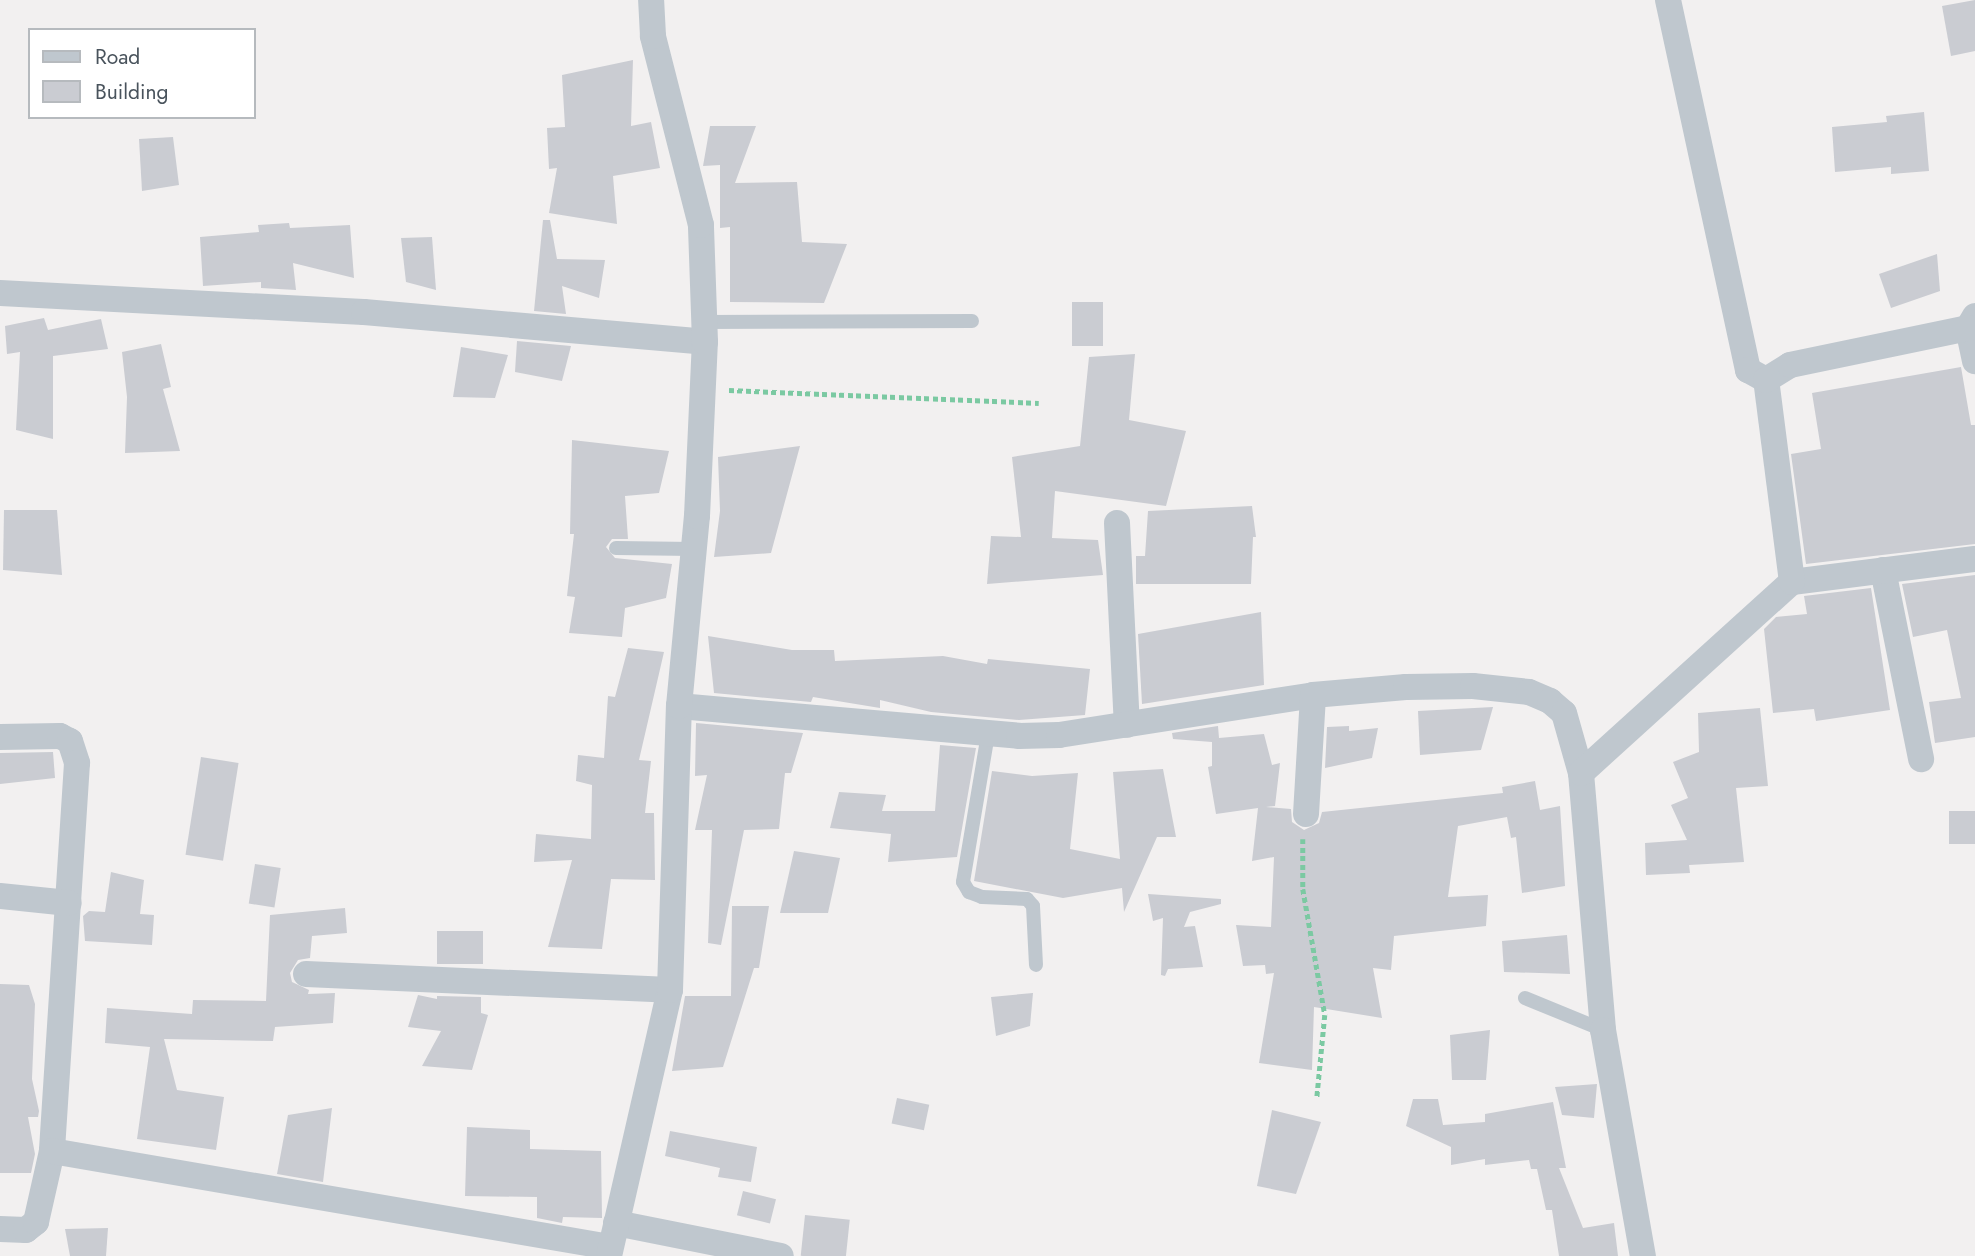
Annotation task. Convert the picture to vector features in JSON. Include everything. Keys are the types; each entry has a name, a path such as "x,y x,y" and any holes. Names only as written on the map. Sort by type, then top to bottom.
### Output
{"street":[{"path":"612,1242 670,990 679,706 694,549 705,332 701,225 653,36 651,0"},
{"path":"1668,0 1748,370 1766,380"},
{"path":"0,293 705,332"},
{"path":"1766,380 1790,365 1971,322 1975,361"},
{"path":"1766,380 1792,582"},
{"path":"1117,523 1127,725"},
{"path":"1581,773 1792,582 1975,559"},
{"path":"1884,570 1921,759"},
{"path":"679,706 988,734 1059,735 1312,695 1473,686 1529,692 1564,713 1581,773 1603,1030 1643,1256"},
{"path":"1306,814 1312,695"},
{"path":"0,737 60,736 74,749 77,763 52,1151 36,1222 26,1230 0,1229"},
{"path":"0,896 69,903"},
{"path":"306,974 670,990"},
{"path":"52,1151 612,1242 780,1256"}],"lane":[{"path":"705,332 972,321"},
{"path":"615,548 694,549"},
{"path":"988,734 963,882 969,892 982,897 1027,900 1033,906 1036,965"},
{"path":"1525,998 1603,1030"}],"path":[{"path":"701,389 1039,403"},
{"path":"1306,814 1303,889 1325,1014 1317,1098"}],"building":[{"path":"1975,0 1975,51 1951,56 1942,6"},
{"path":"633,60 631,126 651,122 660,168 613,176 617,224 549,213 557,168 549,169 547,128 565,127 562,75"},
{"path":"1924,112 1929,171 1891,174 1891,167 1835,172 1832,127 1887,122 1886,116"},
{"path":"710,126 756,126 735,183 797,182 802,242 847,244 824,303 730,302 730,227 720,228 720,165 703,166"},
{"path":"173,137 179,185 142,191 139,139"},
{"path":"543,220 550,220 557,259 605,260 599,298 562,286 566,314 534,311"},
{"path":"289,223 290,228 350,225 354,278 293,263 296,290 261,288 261,282 203,286 200,237 259,232 258,225"},
{"path":"432,237 436,290 406,282 401,238"},
{"path":"1937,254 1940,291 1891,308 1879,274"},
{"path":"1072,302 1103,302 1103,346 1072,346"},
{"path":"44,318 48,330 101,319 108,349 53,356 53,439 16,430 20,352 7,354 5,326"},
{"path":"517,341 571,346 562,381 515,372"},
{"path":"161,344 171,387 163,389 180,451 125,453 127,397 122,352"},
{"path":"461,347 508,355 495,398 453,397"},
{"path":"1135,354 1129,420 1186,431 1166,506 1055,491 1052,538 1098,540 1103,575 987,584 991,536 1021,537 1012,457 1080,446 1089,357"},
{"path":"1961,367 1971,425 1975,425 1975,544 1806,564 1791,454 1821,449 1812,393"},
{"path":"572,440 669,451 659,493 625,496 628,539 612,539 606,547 615,558 672,564 666,598 625,608 622,637 569,633 575,597 567,596 574,534 570,534"},
{"path":"800,446 771,553 714,557 720,511 718,457"},
{"path":"1252,506 1256,537 1253,537 1251,584 1136,584 1136,556 1145,556 1148,511"},
{"path":"4,510 57,510 62,575 3,570"},
{"path":"1975,575 1975,737 1935,743 1929,702 1961,698 1947,630 1913,637 1902,584"},
{"path":"1871,588 1890,710 1816,721 1814,709 1773,713 1764,629 1776,617 1807,614 1804,596"},
{"path":"1261,612 1264,685 1142,704 1138,634"},
{"path":"708,636 792,650 834,650 835,661 943,656 987,664 988,659 1090,669 1085,715 1019,720 931,712 880,700 880,708 813,697 811,702 714,693"},
{"path":"628,648 664,652 639,760 651,761 645,813 654,813 655,880 611,879 602,949 548,947 572,860 534,862 536,834 591,839 592,785 576,781 578,755 604,758 608,696 615,697"},
{"path":"1493,707 1481,750 1420,755 1418,711"},
{"path":"1760,708 1768,786 1736,788 1744,862 1689,865 1690,873 1646,875 1645,843 1687,840 1671,805 1688,798 1673,762 1699,752 1698,713"},
{"path":"696,723 803,733 791,773 785,773 779,829 744,830 721,945 708,943 712,830 695,830 707,775 695,776"},
{"path":"1218,726 1219,738 1264,734 1272,765 1280,763 1275,806 1266,807 1291,809 1292,822 1304,830 1319,823 1322,812 1503,793 1502,787 1535,781 1540,810 1560,806 1565,886 1522,893 1516,837 1511,838 1507,817 1458,826 1448,897 1488,895 1486,926 1394,936 1391,970 1373,968 1382,1018 1314,1007 1312,1070 1259,1063 1274,973 1266,974 1265,965 1243,966 1236,925 1271,927 1274,857 1252,861 1258,808 1216,814 1208,767 1212,766 1212,742 1173,739 1172,733"},
{"path":"1349,726 1349,731 1378,728 1372,758 1325,768 1327,727"},
{"path":"940,745 976,748 957,857 888,862 891,834 830,828 839,792 886,795 882,811 935,811"},
{"path":"53,752 55,778 0,784 0,753"},
{"path":"201,757 239,763 223,861 186,855"},
{"path":"1163,769 1176,837 1157,837 1124,912 1122,888 1063,898 974,881 992,771 1032,776 1078,773 1070,849 1120,859 1113,772"},
{"path":"1949,811 1975,811 1975,844 1949,844"},
{"path":"794,851 840,858 828,913 780,913"},
{"path":"255,864 281,868 274,908 249,904"},
{"path":"111,872 144,880 140,914 154,915 152,945 85,941 83,916 89,911 105,912"},
{"path":"1148,894 1221,899 1221,904 1190,912 1184,927 1195,926 1203,967 1168,969 1165,976 1161,975 1163,918 1153,921"},
{"path":"732,906 769,906 759,968 754,968 723,1067 672,1071 685,996 731,996"},
{"path":"345,908 347,933 312,936 310,958 298,960 290,973 292,982 309,990 308,994 335,993 333,1023 275,1027 273,1041 164,1039 177,1090 224,1097 216,1150 137,1139 150,1047 105,1043 107,1008 192,1014 193,1000 266,1001 270,915"},
{"path":"437,931 483,931 483,964 437,964"},
{"path":"1567,935 1570,974 1504,972 1502,941"},
{"path":"0,984 29,985 35,1004 32,1079 39,1111 38,1117 28,1117 35,1154 31,1173 0,1173"},
{"path":"1033,993 1030,1026 996,1036 991,997"},
{"path":"418,995 437,999 437,996 481,997 481,1013 488,1015 472,1070 422,1066 441,1031 408,1027"},
{"path":"1490,1030 1486,1080 1452,1080 1450,1035"},
{"path":"1597,1084 1594,1118 1562,1115 1555,1087"},
{"path":"897,1098 929,1105 924,1130 892,1123"},
{"path":"1413,1099 1438,1099 1443,1125 1485,1122 1485,1114 1553,1102 1566,1168 1559,1168 1583,1228 1614,1223 1618,1256 1559,1256 1552,1210 1546,1210 1537,1169 1531,1169 1529,1160 1485,1165 1485,1159 1451,1165 1451,1147 1406,1126"},
{"path":"332,1108 323,1182 277,1174 288,1115"},
{"path":"1272,1110 1321,1122 1296,1194 1257,1186"},
{"path":"467,1127 530,1130 530,1149 601,1151 602,1218 563,1217 562,1223 537,1218 537,1197 465,1196"},
{"path":"670,1131 757,1147 751,1182 718,1177 720,1168 665,1156"},
{"path":"743,1191 776,1199 770,1223 737,1215"},
{"path":"805,1215 850,1220 846,1256 801,1256"},
{"path":"108,1228 106,1256 70,1256 65,1229"}]}
